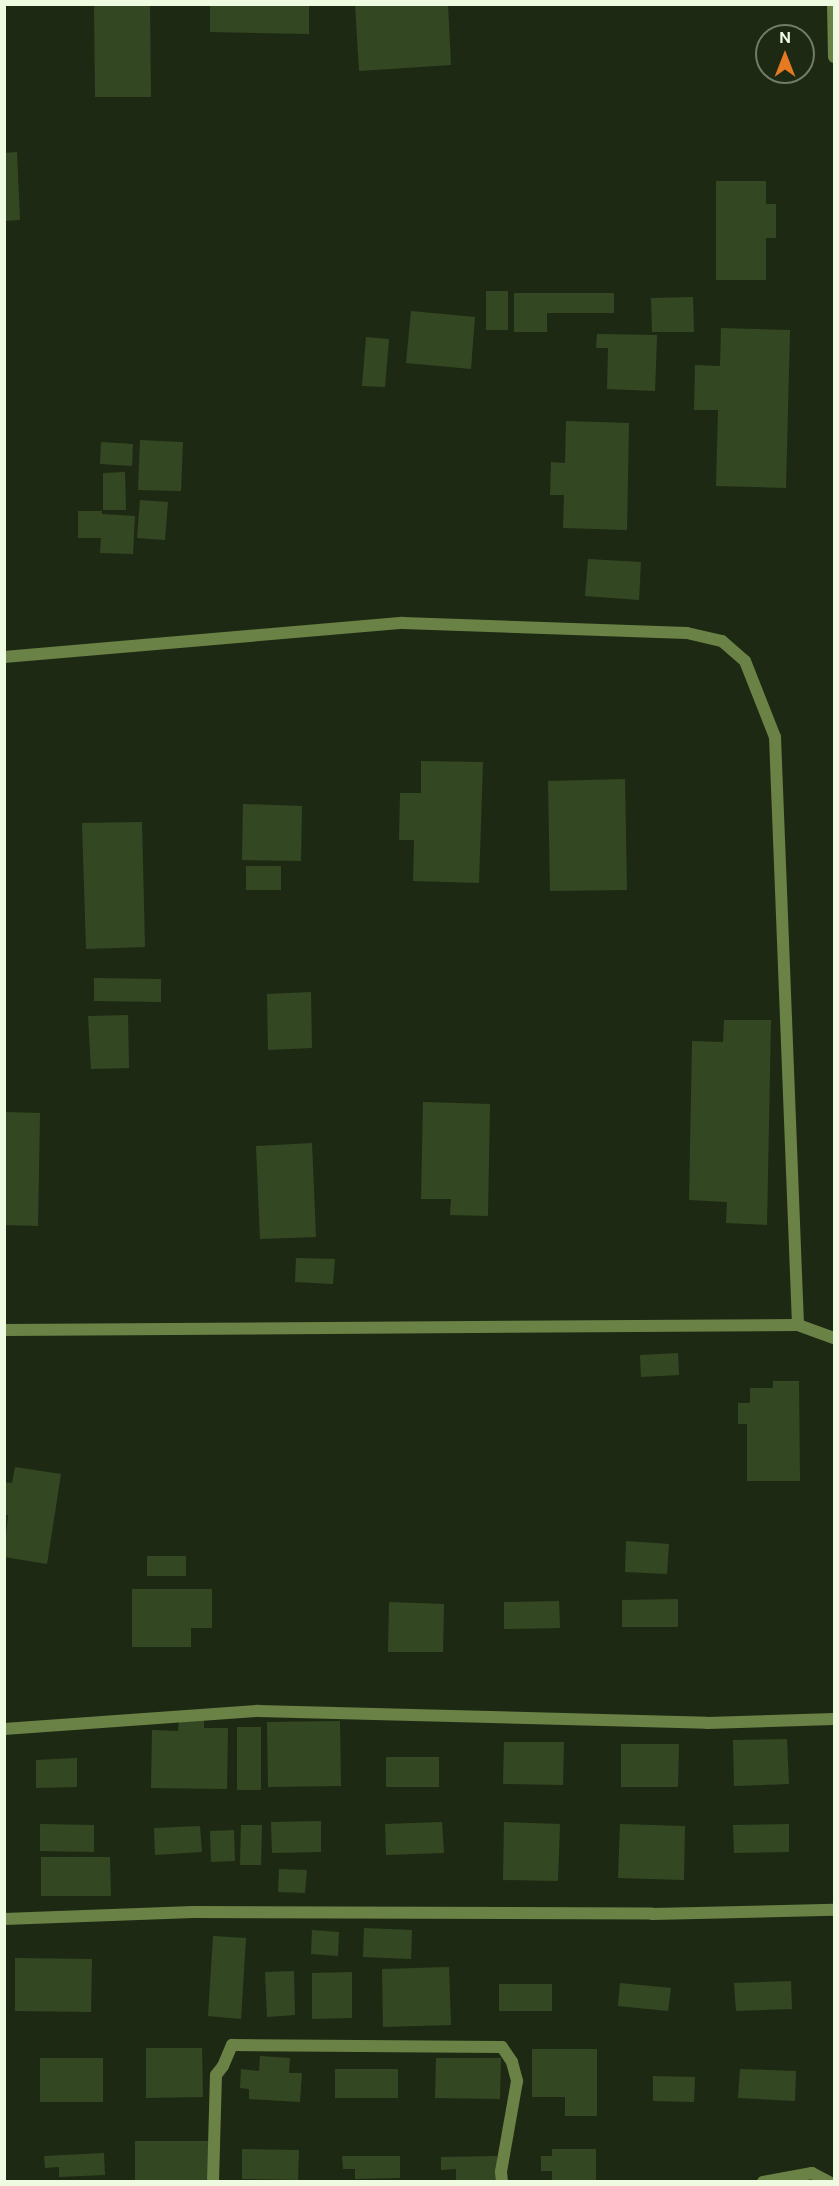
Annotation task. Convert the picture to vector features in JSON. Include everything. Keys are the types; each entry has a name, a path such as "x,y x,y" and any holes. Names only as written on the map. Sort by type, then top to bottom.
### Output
{"street":[{"path":"833,4 834,57"},
{"path":"4,657 403,623 687,633 722,641 745,661 775,737 798,1325"},
{"path":"4,1330 798,1325 834,1338"},
{"path":"4,1729 258,1711 707,1723 834,1719"},
{"path":"4,1919 193,1912 652,1914 834,1910"},
{"path":"213,2181 216,2074 223,2066 232,2045 502,2047 512,2062 517,2081 501,2172 502,2181"},
{"path":"764,2181 812,2173 829,2181"}],"building":[{"path":"94,4 150,4 151,97 95,97"},
{"path":"210,4 309,4 309,34 210,32"},
{"path":"355,4 448,4 451,65 359,71"},
{"path":"17,152 20,220 4,221 4,153"},
{"path":"716,181 766,181 766,204 776,204 776,238 766,238 766,280 716,280"},
{"path":"486,291 508,291 508,330 486,330"},
{"path":"514,293 614,293 614,313 547,313 547,332 514,332"},
{"path":"693,297 694,332 652,332 651,298"},
{"path":"411,311 475,317 471,369 406,363"},
{"path":"721,328 790,330 786,488 716,486 718,410 694,410 695,365 720,366"},
{"path":"597,334 657,335 655,391 607,389 608,348 596,348"},
{"path":"366,337 389,339 385,387 362,386"},
{"path":"566,421 629,423 627,530 563,528 564,495 550,495 551,462 565,463"},
{"path":"140,440 183,442 181,491 138,490"},
{"path":"101,442 133,444 132,466 100,464"},
{"path":"125,472 126,510 103,510 103,473"},
{"path":"140,500 168,502 165,540 137,538"},
{"path":"78,511 102,511 102,514 135,516 133,554 100,553 101,538 78,538"},
{"path":"588,559 641,562 639,600 585,596"},
{"path":"421,761 483,762 479,883 413,881 414,840 399,840 400,793 421,793"},
{"path":"625,779 627,890 550,891 548,781"},
{"path":"243,804 302,806 301,861 242,860"},
{"path":"142,822 145,947 86,949 82,823"},
{"path":"246,866 281,866 281,890 246,890"},
{"path":"94,978 161,979 161,1002 94,1001"},
{"path":"311,992 312,1048 268,1050 267,994"},
{"path":"128,1015 129,1068 91,1069 88,1016"},
{"path":"724,1020 771,1020 767,1225 726,1223 727,1202 689,1200 692,1041 723,1042"},
{"path":"423,1102 490,1104 488,1216 450,1215 451,1199 421,1199"},
{"path":"4,1112 40,1113 38,1226 4,1225"},
{"path":"312,1143 316,1237 260,1239 256,1146"},
{"path":"296,1258 335,1259 333,1284 295,1282"},
{"path":"678,1353 679,1375 641,1377 640,1355"},
{"path":"773,1381 799,1381 800,1481 747,1481 747,1424 738,1424 738,1403 750,1403 750,1388 773,1388"},
{"path":"15,1467 61,1474 47,1564 4,1557 8,1515 4,1515 4,1482 12,1483"},
{"path":"626,1541 669,1544 667,1574 625,1572"},
{"path":"147,1556 186,1556 186,1576 147,1576"},
{"path":"132,1589 212,1589 212,1628 191,1628 191,1647 132,1647"},
{"path":"678,1599 678,1627 622,1627 622,1600"},
{"path":"559,1601 560,1628 504,1629 504,1602"},
{"path":"389,1602 444,1604 443,1652 388,1652"},
{"path":"179,1718 204,1719 204,1728 228,1728 227,1789 151,1788 152,1730 178,1731"},
{"path":"340,1721 341,1786 268,1787 267,1722"},
{"path":"237,1727 261,1727 261,1790 237,1790"},
{"path":"787,1739 789,1784 734,1786 733,1740"},
{"path":"504,1742 564,1742 563,1785 503,1784"},
{"path":"621,1744 679,1744 678,1787 621,1787"},
{"path":"386,1757 439,1757 439,1787 386,1787"},
{"path":"77,1758 77,1787 36,1788 36,1760"},
{"path":"321,1821 321,1852 272,1853 271,1822"},
{"path":"442,1822 444,1853 386,1855 385,1824"},
{"path":"504,1822 560,1824 558,1881 503,1880"},
{"path":"40,1824 94,1825 94,1852 40,1851"},
{"path":"620,1824 685,1826 684,1880 618,1878"},
{"path":"789,1824 789,1852 734,1853 733,1825"},
{"path":"241,1825 262,1825 261,1865 240,1865"},
{"path":"200,1826 202,1852 155,1855 154,1828"},
{"path":"234,1830 235,1861 211,1862 210,1831"},
{"path":"41,1857 110,1857 111,1896 41,1896"},
{"path":"279,1869 307,1870 305,1893 278,1892"},
{"path":"364,1928 412,1930 411,1959 363,1957"},
{"path":"312,1930 339,1932 338,1956 311,1954"},
{"path":"213,1936 246,1938 241,2019 208,2016"},
{"path":"15,1958 92,1959 91,2012 15,2011"},
{"path":"449,1967 451,2025 383,2027 382,1969"},
{"path":"294,1971 295,2015 267,2017 265,1972"},
{"path":"352,1972 352,2018 312,2019 312,1973"},
{"path":"791,1981 792,2009 736,2011 734,1983"},
{"path":"620,1983 671,1988 668,2011 618,2006"},
{"path":"499,1984 552,1984 552,2011 499,2011"},
{"path":"146,2048 202,2048 203,2097 146,2098"},
{"path":"532,2049 597,2049 597,2116 565,2116 565,2097 532,2097"},
{"path":"260,2056 290,2058 289,2073 302,2073 300,2102 249,2099 249,2089 240,2088 241,2069 259,2071"},
{"path":"40,2058 103,2058 103,2102 40,2102"},
{"path":"436,2058 501,2058 500,2099 435,2098"},
{"path":"335,2069 398,2069 398,2098 335,2098"},
{"path":"740,2069 796,2071 795,2101 738,2098"},
{"path":"653,2076 695,2077 694,2102 653,2101"},
{"path":"135,2141 212,2141 212,2182 135,2182"},
{"path":"242,2149 299,2150 298,2180 242,2179"},
{"path":"552,2149 596,2149 596,2180 552,2180 552,2171 541,2171 541,2156 552,2156"},
{"path":"104,2153 105,2175 59,2177 59,2167 45,2168 44,2156"},
{"path":"342,2156 400,2156 400,2178 355,2179 355,2169 343,2169"},
{"path":"497,2156 497,2180 456,2180 456,2169 441,2170 441,2157"}]}
